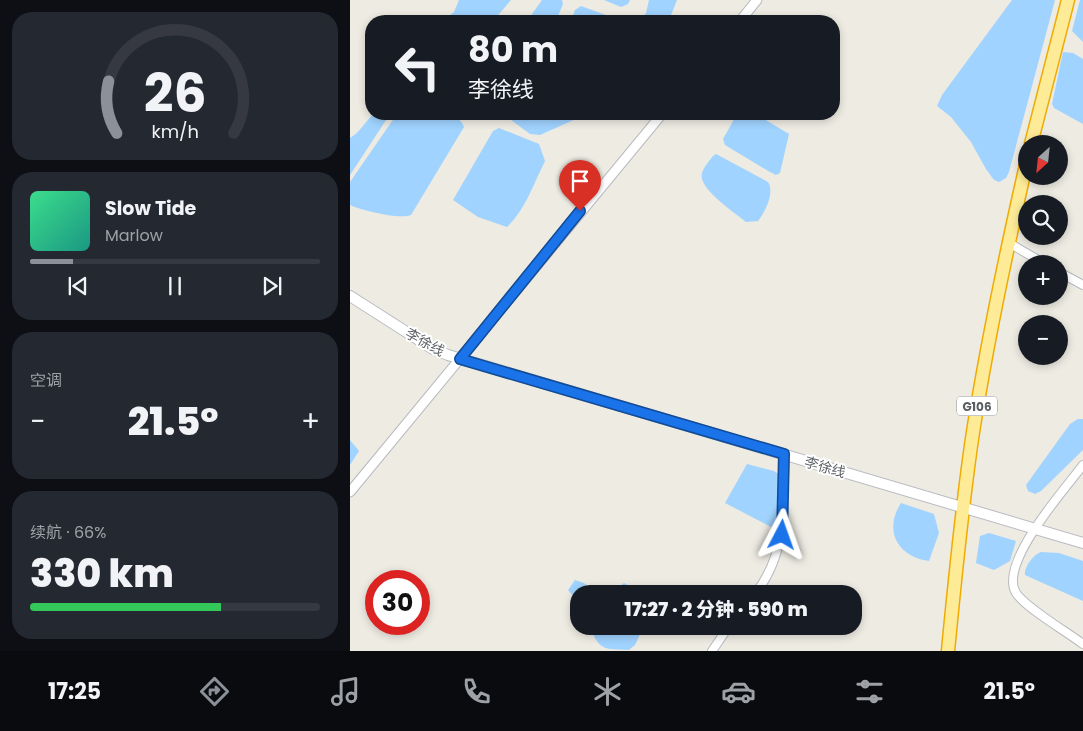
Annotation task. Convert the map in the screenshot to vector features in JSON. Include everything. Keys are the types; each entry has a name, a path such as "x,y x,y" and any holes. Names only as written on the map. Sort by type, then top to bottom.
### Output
{"highway":[{"path":"1033,135 1068,0"},
{"name":"G106","path":"948,651 963,508 981,382 1021,185"}],"main road":[{"name":"李徐线","path":"350,296 434,349 460,359 1083,543"}],"street":[{"path":"745,15 757,0"},
{"path":"350,492 657,120"},
{"path":"1009,243 1030,255"},
{"path":"1068,277 1083,286"},
{"path":"761,585 772,569 782,535 784,454"},
{"path":"1083,465 1027,538 1018,560 1014,587 1017,594 1028,604 1083,644"},
{"path":"712,651 724,635"}],"water":[{"path":"459,0 511,0 498,15 450,15 454,12"},
{"path":"542,0 562,0 563,4 558,15 531,15"},
{"path":"604,0 630,0 628,4 621,7"},
{"path":"649,0 677,0 671,15 644,15"},
{"path":"1012,0 1055,0 1006,178 999,182 994,180 971,142 951,117 937,106 942,95"},
{"path":"1080,0 1083,0 1083,42 1072,31"},
{"path":"581,6 606,15 573,15 575,10"},
{"path":"1063,52 1073,53 1083,59 1083,124 1054,108 1052,104"},
{"path":"368,120 386,120 350,175 350,138"},
{"path":"393,120 458,120 464,127 411,215 380,214 350,205 350,182"},
{"path":"511,120 574,120 540,135 530,134"},
{"path":"734,120 766,120 789,134 780,173 776,175 770,172 725,145 723,139"},
{"path":"499,128 539,144 545,161 519,213 507,227 478,217 453,200 493,131"},
{"path":"716,154 768,182 770,197 758,221 746,222 718,200 705,186 702,173 708,162"},
{"path":"1078,419 1083,419 1083,450 1041,491 1035,494 1028,491 1026,485 1070,424"},
{"path":"350,440 359,451 350,465"},
{"path":"747,464 774,471 780,475 780,522 777,530 725,503"},
{"path":"901,503 934,514 939,533 929,561 918,559 909,554 897,541 893,523"},
{"path":"989,533 1016,541 1010,561 994,570 976,563 980,536"},
{"path":"1041,552 1059,553 1083,561 1083,601 1025,575 1026,568 1030,562"},
{"path":"575,580 586,585 572,585"},
{"path":"594,635 640,635 635,645 629,650 608,649 596,640"}],"route":[{"path":"580,211 460,359 784,454 784,522 782,535"}]}
